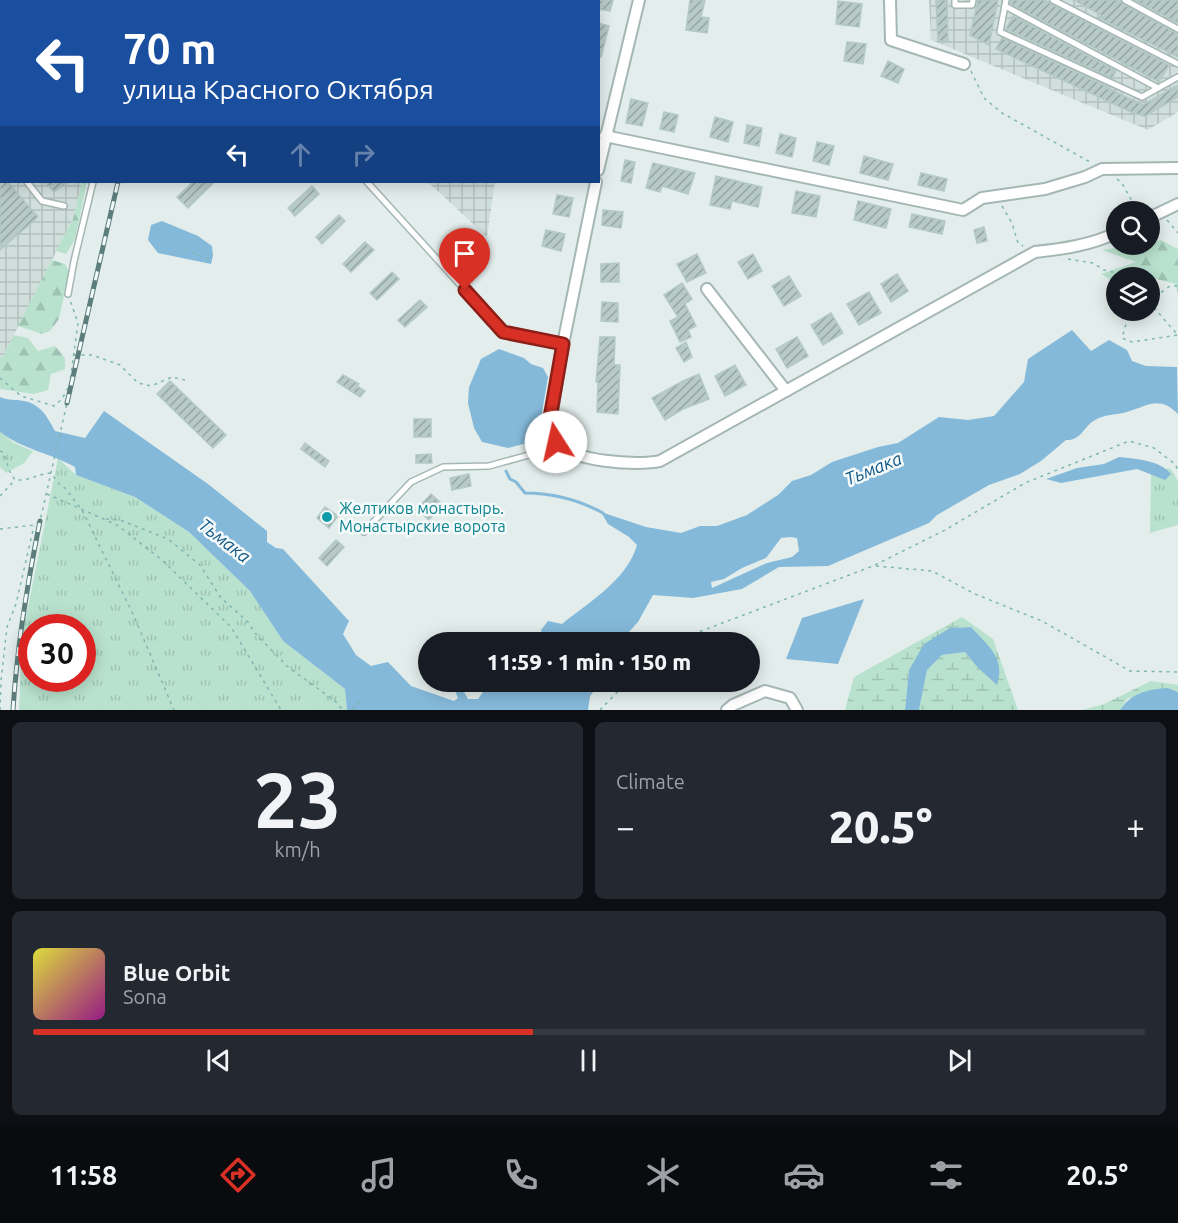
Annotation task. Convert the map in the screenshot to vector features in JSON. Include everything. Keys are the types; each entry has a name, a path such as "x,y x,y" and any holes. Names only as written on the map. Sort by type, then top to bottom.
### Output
{"street":[{"path":"600,162 639,0"},
{"path":"890,0 891,40 964,64"},
{"path":"606,136 963,210 982,198 1045,189 1085,177 1102,169 1178,168"},
{"path":"596,183 563,344 550,418 552,430 556,442 564,450 594,458 648,464 660,461 684,449 1035,252 1066,248 1106,238"},
{"path":"1161,212 1178,204"},
{"path":"707,289 786,391"},
{"path":"465,290 503,332 563,344"},
{"path":"727,710 765,691 790,698 797,710"}],"lane":[{"path":"955,0 955,5 972,5 973,0"},
{"path":"1053,0 1178,64"},
{"path":"1125,0 1178,29"},
{"path":"1158,88 1005,3 1000,32 1142,97 1178,77"},
{"path":"28,183 42,201 64,206"},
{"path":"68,294 93,183"},
{"path":"368,183 465,290"},
{"path":"364,532 411,482 443,467 489,466 536,453 556,442"}],"path":[{"path":"964,64 972,73 984,99 1002,113 1102,169 1122,183 1134,205 1161,212 1178,233"},
{"path":"185,250 212,260"},
{"path":"1160,294 1170,286 1178,286"},
{"path":"0,529 34,525 40,521 66,403 78,323 68,294"},
{"path":"1160,315 1178,335"},
{"path":"1127,321 1122,338 1132,342 1178,335"},
{"path":"73,355 92,356 120,365 138,383 152,386 172,377 185,380"},
{"path":"0,378 21,396 54,406 62,399 69,385"},
{"path":"699,632 873,566 945,530 1025,483 1129,441 1154,448 1175,464 1178,470"},
{"path":"0,451 4,453 15,480"},
{"path":"15,480 29,481 40,474 51,473"},
{"path":"51,473 82,510 133,614 174,710"},
{"path":"0,496 15,480"},
{"path":"47,495 117,525 162,560 231,627 281,710"},
{"path":"102,519 120,520 168,539 200,565 221,598 248,622 255,633 288,667 335,701 343,710"},
{"path":"0,710 7,627 16,604 34,525"},
{"path":"873,566 932,572 975,594 1042,621 1130,671 1178,672"},
{"path":"600,710 617,692"},
{"path":"353,710 362,697"}],"shaded area":[{"path":"929,0 1178,0 1178,112 1148,130 931,40"},
{"path":"0,183 82,183 73,219 2,358 0,356"},
{"path":"429,183 495,183 487,237"}],"green space":[{"path":"82,183 87,183 75,239 66,254 56,251 73,219"},
{"path":"1160,240 1178,249 1178,293 1175,284 1160,280 1160,267 1121,267 1136,262 1116,255 1160,255"},
{"path":"52,260 65,264 69,272 59,319 50,331 42,334 18,326"},
{"path":"14,335 28,338 38,351 55,346 65,358 65,369 51,374 48,390 34,394 0,389 0,356 2,358"},
{"path":"0,432 14,443 33,451 24,463 6,473 0,467"},
{"path":"58,458 76,475 135,497 189,532 250,591 283,641 345,689 347,710 19,710 20,692 96,692 96,614 27,614"},
{"path":"1170,468 1178,481 1178,525 1150,533 1151,473"},
{"path":"962,617 993,639 1018,710 919,710 927,670 942,655 965,652 978,668 997,684 985,643 971,627 950,628 909,670 905,710 845,710 854,677"},
{"path":"1151,681 1178,685 1178,692 1168,688 1127,699 1120,710 1082,710 1104,704"}],"water":[{"path":"162,221 198,236 212,246 211,264 158,253 148,240 151,225"},
{"name":"Тьмака","path":"1072,330 1091,351 1109,340 1127,350 1132,361 1146,366 1177,367 1178,414 1159,403 1099,418 1079,436 1066,440 1041,461 1020,474 989,485 937,515 929,523 828,566 779,567 742,589 693,598 653,595 638,622 629,632 542,632 548,621 562,624 595,599 616,580 632,558 637,545 608,524 601,512 646,527 681,533 700,526 717,526 747,515 778,495 792,481 811,475 832,462 898,443 939,417 968,420 994,416 1024,382 1028,359","holes":["781,538 797,538 799,551 792,557 767,563 712,588 711,582 724,579 766,558"]},
{"path":"499,349 543,368 548,377 540,424 531,442 508,448 482,442 474,428 468,403 469,387 481,359"},
{"name":"Тьмака","path":"0,397 35,405 50,421 55,431 85,438 104,411 208,484 267,531 267,542 276,548 283,549 349,621 343,634 356,655 371,666 388,662 411,686 418,688 418,692 428,692 454,701 458,698 456,692 464,692 468,699 478,699 483,692 593,692 590,696 588,710 347,710 345,689 283,641 250,591 189,532 135,497 76,475 75,467 17,443 0,432"},
{"path":"1119,457 1154,463 1171,474 1165,480 1137,469 1061,483 1046,479 1077,468 1104,464"},
{"path":"864,599 838,664 786,659 802,618"},
{"path":"971,627 994,653 999,667 997,685 978,668 965,652 942,655 927,670 919,710 905,710 909,670 924,644 950,628"},
{"path":"1168,688 1178,692 1178,710 1120,710 1124,704 1141,693"}],"building":[{"path":"600,0 613,0 610,11 600,9"},
{"path":"690,0 705,0 701,17 709,18 707,33 686,30"},
{"path":"936,0 947,0 948,41 938,41"},
{"path":"978,0 998,0 989,45 970,35"},
{"path":"1011,0 1044,0 1169,65 1159,82 1017,7 1010,3"},
{"path":"1074,0 1120,0 1123,4 1178,34 1178,57 1099,18 1101,15"},
{"path":"1135,0 1178,0 1178,23"},
{"path":"838,1 862,4 859,27 836,24"},
{"path":"1013,16 1116,71 1112,78 1006,29"},
{"path":"600,24 609,26 600,57"},
{"path":"1002,38 1143,105 1178,85 1178,97 1145,116 1133,113 996,49"},
{"path":"847,42 866,44 863,64 844,61"},
{"path":"888,61 904,69 898,83 881,76"},
{"path":"631,99 648,103 642,126 626,123"},
{"path":"664,112 678,115 674,132 660,129"},
{"path":"715,117 733,122 728,142 710,137"},
{"path":"747,125 762,128 759,146 744,143"},
{"path":"780,134 796,138 792,157 776,153"},
{"path":"817,142 834,146 829,165 813,161"},
{"path":"864,156 893,164 888,180 860,173"},
{"path":"625,160 635,162 631,183 621,181"},
{"path":"653,163 695,173 688,194 662,186 660,192 646,188"},
{"path":"921,173 947,179 944,191 918,185"},
{"path":"716,176 762,187 758,207 732,201 730,209 710,205"},
{"path":"0,183 9,183 38,217 0,250"},
{"path":"46,183 66,183 54,192"},
{"path":"192,183 213,183 188,208 177,197"},
{"path":"312,186 319,194 295,216 288,208"},
{"path":"796,191 820,196 816,217 792,213"},
{"path":"557,195 573,198 569,217 553,214"},
{"path":"858,201 891,209 886,228 854,220"},
{"path":"603,210 623,212 621,228 602,225"},
{"path":"912,214 945,221 942,234 909,227"},
{"path":"339,215 345,221 322,244 316,237"},
{"path":"984,227 987,241 977,243 974,230"},
{"path":"546,230 565,234 561,251 542,246"},
{"path":"365,242 374,250 351,272 343,264"},
{"path":"697,254 706,273 687,282 677,264"},
{"path":"753,254 762,271 748,279 738,262"},
{"path":"619,263 619,282 601,282 601,264"},
{"path":"392,272 399,279 377,300 370,293"},
{"path":"897,274 908,291 891,302 881,284"},
{"path":"789,276 801,296 784,306 772,286"},
{"path":"682,283 692,299 685,304 696,326 688,330 691,337 680,342 670,321 678,317 664,295"},
{"path":"869,292 881,313 859,325 847,304"},
{"path":"420,300 427,307 405,327 398,320"},
{"path":"602,302 618,303 618,322 601,321"},
{"path":"831,313 843,333 823,345 811,325"},
{"path":"600,337 615,337 614,365 620,365 618,414 597,412 598,382 596,382"},
{"path":"797,337 808,356 787,368 776,349"},
{"path":"686,342 692,357 684,362 676,348"},
{"path":"735,365 746,385 725,396 715,376"},
{"path":"699,374 709,399 683,409 665,420 652,398"},
{"path":"343,375 359,384 357,386 365,391 360,397 337,382"},
{"path":"170,381 226,435 213,448 157,394"},
{"path":"414,419 431,419 431,437 414,437"},
{"path":"305,443 329,461 325,467 301,449"},
{"path":"431,454 432,463 416,463 416,455"},
{"path":"469,474 471,486 452,490 450,478"},
{"path":"431,494 443,505 429,520 417,509"},
{"name":"Желтиков монастырь. Монастырские ворота","path":"325,507 338,516 329,528 317,518"},
{"path":"336,540 344,547 327,566 319,558"}],"waterway":[{"path":"506,471 510,479 516,482 525,493 566,498 603,513"}],"railway":[{"path":"67,403 118,183"},
{"path":"13,710 23,615 40,521"}],"place":[{"name":"Желтиков монастырь. Монастырские ворота","path":"327,517"}],"route":[{"path":"465,290 503,332 563,344 550,418 556,442"}]}
